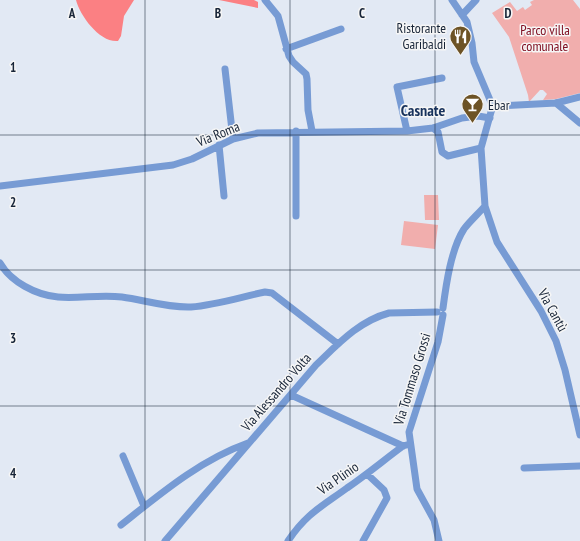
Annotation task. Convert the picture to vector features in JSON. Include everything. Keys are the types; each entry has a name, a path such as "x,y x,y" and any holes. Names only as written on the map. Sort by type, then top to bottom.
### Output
{"street":[{"path":"264,0 278,16 286,49 292,62 303,70 307,79 308,110 312,132"},
{"path":"433,128 440,136 442,152 448,156 481,148 493,107 474,62 472,42 467,22 452,0"},
{"path":"462,15 473,1"},
{"path":"286,49 341,29"},
{"path":"225,68 232,139"},
{"path":"407,131 397,88 442,78"},
{"path":"493,107 556,103 580,98"},
{"path":"556,103 580,123"},
{"name":"Via Roma","path":"2,186 173,165 192,158 232,139 258,133 407,131 433,128 462,118 478,116 490,118"},
{"path":"296,132 296,216"},
{"path":"219,145 224,196"},
{"name":"Via Cantù","path":"481,148 484,164 485,206 497,242 541,311 556,342 565,370 580,436"},
{"name":"Via Tommaso Grossi","path":"439,541 434,520 417,489 406,445 411,423 438,342 441,312 455,251 460,238 470,223 485,206"},
{"path":"0,263 4,270 20,283 37,293 58,297 120,297 189,307 202,306 266,292 272,293 338,344"},
{"name":"Via Alessandro Volta","path":"165,541 316,365 358,327 374,318 389,314 441,312"},
{"name":"Via Tommaso Grossi","path":"291,395 406,445"},
{"path":"121,525 144,506 200,467 249,442"},
{"name":"Via Plinio","path":"288,541 298,527 313,511 406,445"},
{"path":"123,456 144,506"},
{"path":"524,468 580,466"},
{"path":"363,541 387,498 384,490 367,474"}],"green space":[{"name":"Parco villa comunale","path":"534,0 573,0 580,9 580,93 556,99 543,100 547,94 543,90 540,90 529,102 509,37 492,13 510,2 517,11 523,7 525,10 532,5 530,2"},
{"path":"424,195 438,195 439,220 425,220"},
{"path":"404,221 438,225 435,249 401,245"}],"shaded area":[{"path":"76,0 134,0 124,16 121,36 118,41 104,38 98,33 86,21"},
{"path":"219,0 254,0 258,2 258,8"}],"place":[{"name":"Ristorante Garibaldi","path":"461,56"},
{"name":"Ebar","path":"473,124"}],"district":[{"name":"Casnate","path":"423,110"}]}
